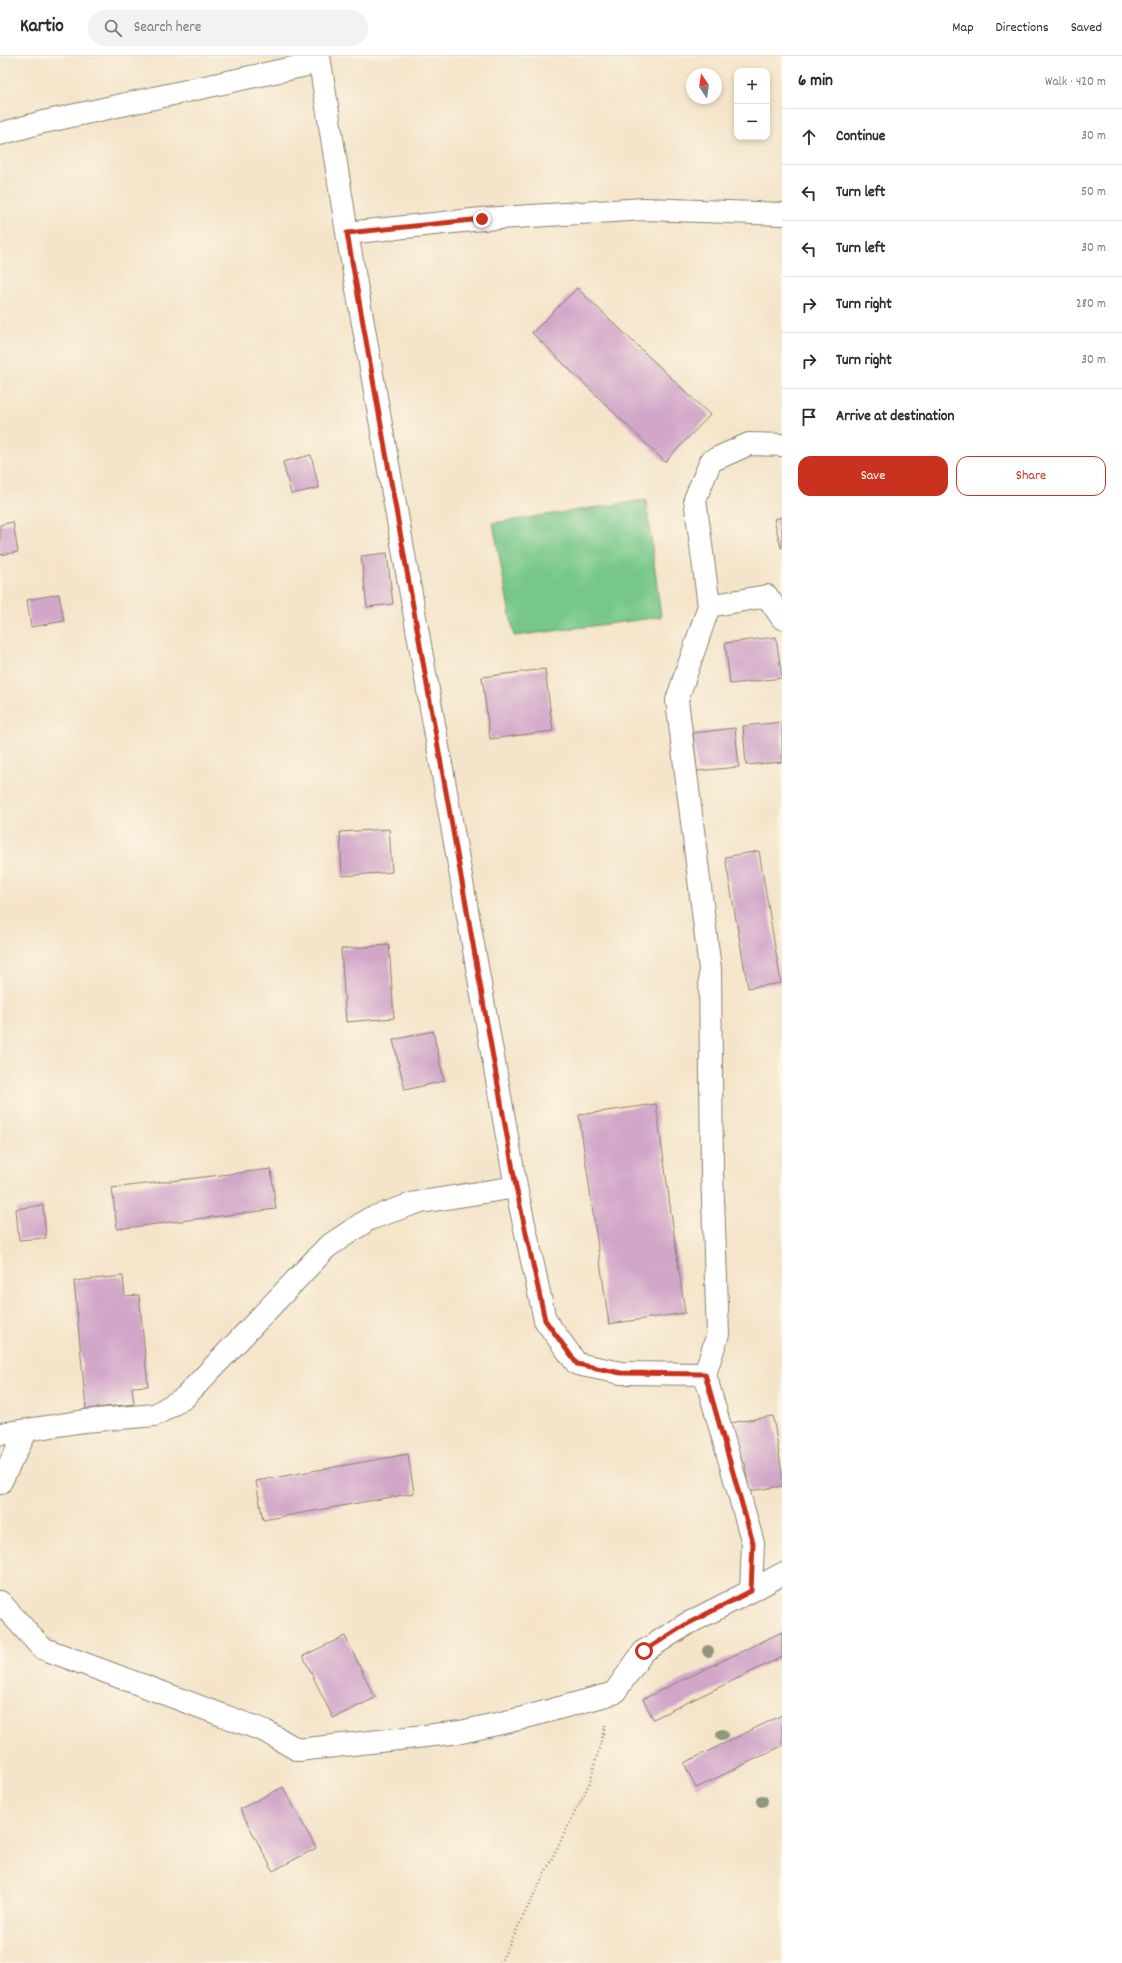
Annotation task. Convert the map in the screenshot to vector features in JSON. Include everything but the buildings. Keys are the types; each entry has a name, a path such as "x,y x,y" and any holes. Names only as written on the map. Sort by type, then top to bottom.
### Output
{"street":[{"path":"0,134 39,122 319,59 347,233 516,1187 545,1320 577,1364 621,1373 705,1374"},
{"path":"347,233 482,219 644,209 782,214"},
{"path":"751,1591 753,1543 705,1374 718,1334 712,1174 710,969 677,700 709,606 695,499 711,461 749,444 782,445"},
{"path":"709,606 767,596 782,618"},
{"path":"0,1434 86,1421 155,1415 184,1398 327,1247 369,1219 415,1203 516,1187"},
{"path":"0,1483 27,1430"},
{"path":"0,1602 42,1648 265,1731 298,1750 461,1732 519,1719 614,1693 644,1651 685,1625 782,1574"}],"path":[{"path":"500,1963 590,1782 614,1693"}],"green space":[{"path":"646,500 661,617 514,636 493,523"}],"route":[{"path":"482,219 347,233 516,1187 545,1320 577,1364 621,1373 705,1374 753,1543 751,1591 685,1625 644,1651"}]}
